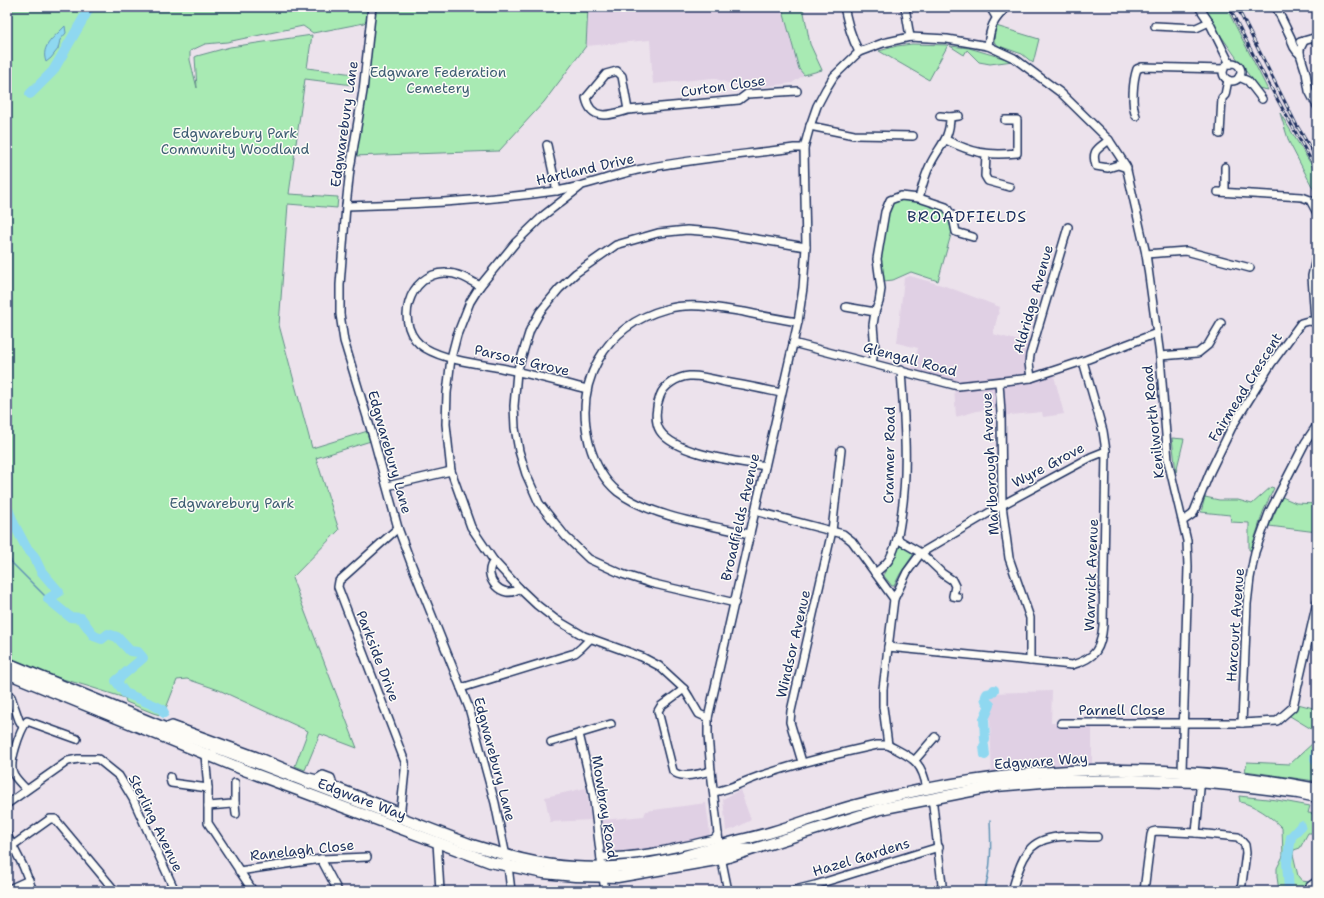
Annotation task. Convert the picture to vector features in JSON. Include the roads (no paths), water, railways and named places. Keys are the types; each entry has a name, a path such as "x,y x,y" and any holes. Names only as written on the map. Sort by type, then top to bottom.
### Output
{"highway":[{"name":"Edgware Way","path":"7,663 400,815 472,845 505,855 544,864 603,872 617,877 721,852 773,832 843,809 929,794 996,786 1054,781 1133,780 1198,782 1251,786 1317,797"},
{"name":"Edgware Way","path":"7,673 205,754 490,862 575,876 690,855 753,849 929,794 992,778 1055,772 1130,770 1182,771 1246,777 1317,789"}],"street":[{"name":"Edgwarebury Lane","path":"372,7 363,91 350,169 346,206 340,285 340,314 344,341 374,440 398,528 469,708 495,803 508,866 511,891"},
{"path":"844,7 848,28 859,52 883,43 910,37 947,39 988,46 1014,58 1061,93 1109,140 1127,168"},
{"path":"905,7 910,37"},
{"path":"990,7 996,17"},
{"path":"988,46 990,28 996,17 1007,7"},
{"path":"1199,7 1209,22 1230,64"},
{"path":"1276,7 1296,52 1300,54"},
{"path":"1156,26 1196,28 1209,22"},
{"path":"1291,38 1297,41 1317,38"},
{"path":"1304,41 1300,49 1300,54 1309,91 1317,106"},
{"name":"Broadfields Avenue","path":"728,891 718,834 711,771 708,718 798,322 803,288 806,248 804,148 810,126 826,89 834,76 859,52"},
{"path":"1136,116 1133,103 1135,74 1137,69 1142,67 1224,69 1230,64 1236,64 1240,69 1240,75 1234,81 1228,80 1224,77 1224,69"},
{"name":"Curton Close","path":"628,110 622,76 617,70 606,74 586,98 592,111 606,116 628,110 739,100 747,94 797,91"},
{"path":"1239,77 1248,81 1262,99"},
{"path":"1220,134 1222,98 1228,80"},
{"path":"940,116 959,116"},
{"path":"919,198 929,167 946,140 950,126 950,117"},
{"path":"946,140 963,148 986,154 1017,153 1017,120 1005,120"},
{"path":"810,126 854,134 913,136"},
{"path":"1109,140 1095,151 1094,158 1096,166 1108,168 1118,165 1127,168"},
{"path":"547,145 557,191"},
{"name":"Hartland Drive","path":"346,206 442,203 507,198 557,191 637,170 675,163 804,148"},
{"path":"986,154 985,176 988,180 1010,187"},
{"path":"1225,167 1222,192 1302,197 1310,200 1317,213"},
{"name":"Kenilworth Road","path":"1127,168 1146,254 1160,356 1168,461 1187,541 1188,567 1182,771"},
{"path":"580,186 544,215 516,242 480,286 464,315 451,358 447,393 446,424 451,471 471,527 494,561 519,588 555,619 584,636 651,661 666,672 684,689 698,714 708,718"},
{"path":"872,362 875,349 874,325 881,289 878,259 885,212 890,200 894,197 900,196 919,198 946,207 953,217 956,232 972,237"},
{"name":"Aldridge Avenue","path":"1031,378 1029,363 1030,355 1068,227"},
{"path":"735,603 650,583 622,574 589,559 566,537 539,503 522,462 519,450 514,406 517,372 530,330 540,312 559,289 576,273 616,246 658,233 687,230 713,232 806,248"},
{"path":"1146,254 1186,252 1250,268"},
{"path":"1316,322 1312,276 1317,254"},
{"name":"Parsons Grove","path":"480,286 463,276 446,273 428,277 418,285 406,309 410,333 417,342 425,348 451,358 587,389"},
{"path":"750,534 671,516 641,505 617,491 602,474 592,452 587,433 585,410 587,389 596,364 607,346 624,329 642,317 667,309 688,306 714,307 798,322"},
{"path":"846,307 876,312"},
{"name":"Fairmead Crescent","path":"1183,522 1193,514 1210,472 1232,427 1271,364 1301,323 1308,321 1316,322"},
{"path":"1160,356 1198,353 1208,345 1221,323"},
{"name":"Glengall Road","path":"793,343 872,362 958,386 1031,378 1083,361 1157,333"},
{"name":"Warwick Avenue","path":"888,647 1072,665 1085,661 1096,651 1102,639 1103,625 1106,451 1103,431 1083,361"},
{"name":"Cranmer Road","path":"875,573 889,559 897,539 905,486 906,453 901,370"},
{"path":"765,466 702,454 681,447 660,431 656,421 657,402 661,392 667,385 688,376 703,377 781,393"},
{"name":"Marlborough Avenue","path":"999,382 1001,413 1002,505 1009,558 1030,618 1030,660"},
{"name":"Harcourt Avenue","path":"1242,723 1248,604 1250,578 1255,552 1269,513 1305,443 1317,425"},
{"name":"Windsor Avenue","path":"802,762 790,722 791,711 832,530 841,450"},
{"name":"Wyre Grove","path":"921,553 1002,505 1092,456 1106,451"},
{"path":"387,486 451,471"},
{"path":"755,511 843,534 852,541 894,599"},
{"name":"Parkside Drive","path":"398,528 339,581 338,587 405,762 400,815"},
{"path":"897,539 921,553 943,574 952,580 954,586 954,596 958,597"},
{"path":"888,744 883,695 894,599 907,572 921,553"},
{"path":"494,561 490,567 489,574 496,586 509,592 513,592 519,588"},
{"path":"1183,723 1242,723 1277,721 1293,706 1317,602"},
{"path":"461,688 571,655 591,638"},
{"path":"684,689 661,706 658,711 673,771 676,775 682,776 711,771"},
{"path":"7,697 11,698 23,727"},
{"path":"26,789 13,774 11,762 23,727 27,721 64,738 77,739"},
{"name":"Parnell Close","path":"1061,723 1183,723"},
{"path":"551,742 611,724"},
{"name":"Edgware Way","path":"169,726 301,774 318,779 323,775 327,776 331,778 333,785 400,815"},
{"name":"Mowbray Road","path":"579,734 593,793 605,891"},
{"path":"915,760 936,737"},
{"path":"714,792 802,762 877,745 888,744 915,760 922,770 933,804 942,885 940,891"},
{"path":"205,754 208,788 208,823 253,891"},
{"name":"Sterling Avenue","path":"7,804 26,789 68,761 78,758 98,759 119,776 133,799 175,891"},
{"path":"170,777 171,783 208,788"},
{"path":"1196,833 1200,789 1198,782"},
{"path":"235,783 236,814"},
{"path":"208,806 235,803"},
{"path":"12,846 50,819 56,819 115,891"},
{"path":"1144,891 1152,832 1156,831 1238,837 1245,845 1246,853 1241,891"},
{"path":"601,857 642,855 659,852 714,839 718,834"},
{"path":"7,835 23,866 33,891"},
{"path":"1012,891 1027,852 1038,843 1052,837 1097,837"},
{"path":"437,842 440,891"},
{"name":"Hazel Gardens","path":"791,891 816,888 938,847"},
{"name":"Ranelagh Close","path":"239,871 321,859 367,856"},
{"path":"321,859 338,891"},
{"path":"7,890 29,880"},
{"path":"1308,891 1310,886 1317,881"}],"water":[{"path":"65,26 66,33 60,40 58,49 46,62 45,51 47,46"}],"waterway":[{"path":"30,94 53,71 90,7"},
{"path":"7,507 26,547 34,556 41,571 59,592 48,599 70,617 81,618 94,636 102,639 108,634 117,637 130,651 138,652 143,658 116,681 125,693 156,706"},
{"path":"7,556 48,599"},
{"path":"985,740 984,719 990,705 987,702 986,697 987,694 992,693 994,690"},
{"path":"157,707 162,709 164,713"},
{"path":"984,746 985,755"},
{"path":"1315,759 1317,749"},
{"path":"984,891 990,865 990,820"},
{"path":"1289,891 1287,863 1291,837 1301,826"}],"railway":[{"path":"1229,7 1261,70 1317,171"},
{"path":"1237,7 1296,124 1317,159"}],"district":[{"name":"BROADFIELDS","path":"967,216"}],"park label":[{"name":"Edgware Federation Cemetery","path":"438,80"},
{"name":"Edgwarebury Park Community Woodland","path":"235,142"},
{"name":"Edgwarebury Park","path":"232,503"}]}
